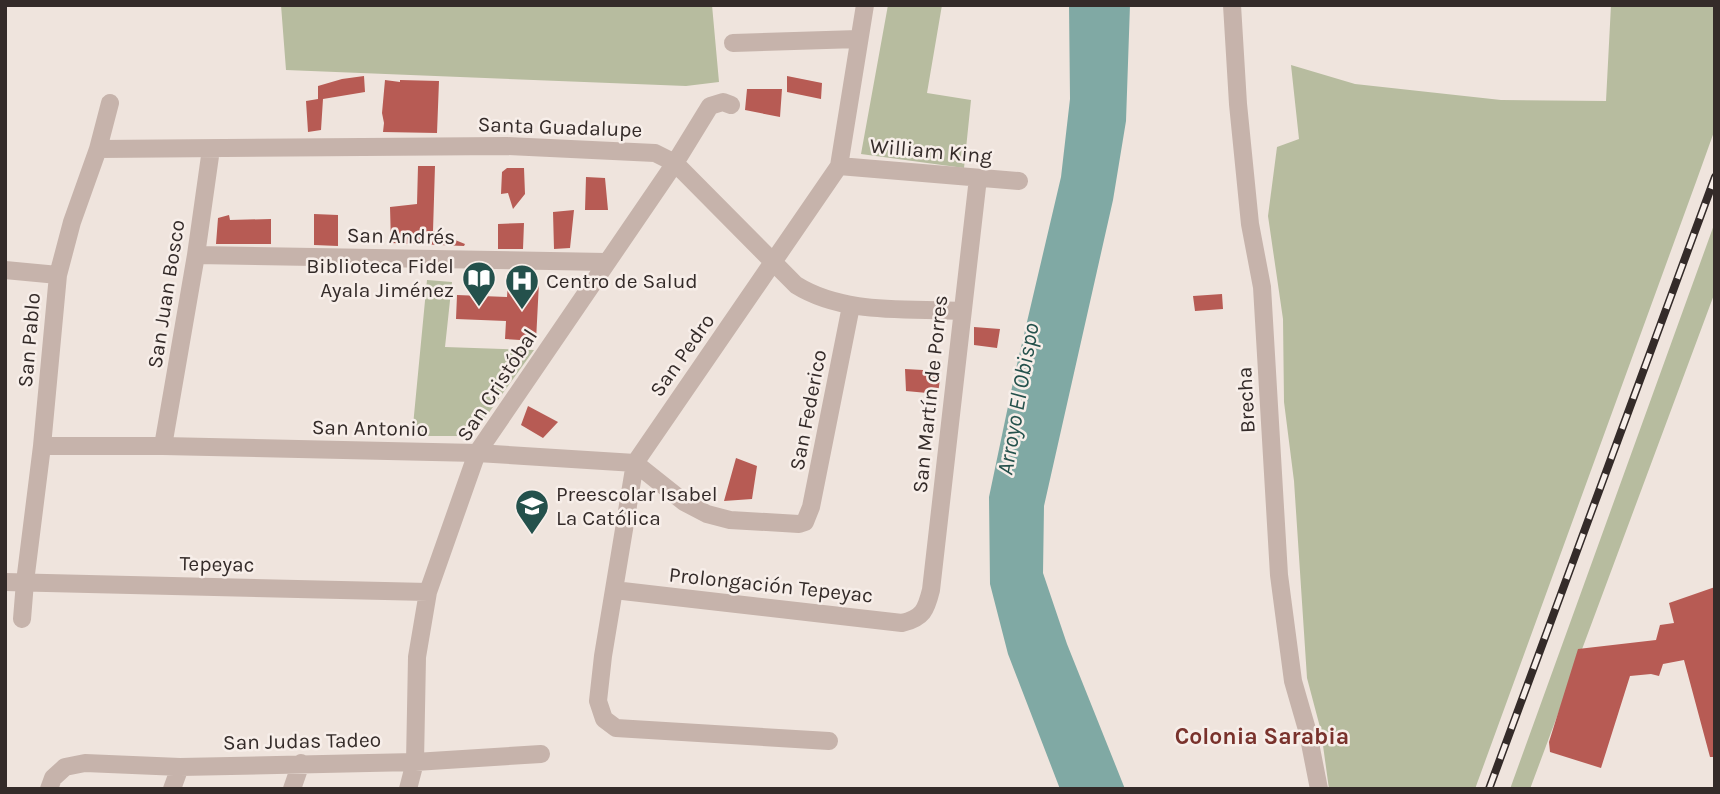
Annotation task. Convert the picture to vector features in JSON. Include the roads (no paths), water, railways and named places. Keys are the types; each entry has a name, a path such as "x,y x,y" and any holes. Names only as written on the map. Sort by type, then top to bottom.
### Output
{"street":[{"path":"839,166 865,5"},
{"name":"Brecha","path":"1232,5 1238,104 1250,224 1262,287 1279,575 1293,681 1308,733 1319,789"},
{"path":"733,43 858,39"},
{"name":"San Cristóbal","path":"408,789 415,761 417,657 428,592 477,453 675,163 710,106 723,102 731,105"},
{"name":"San Pablo","path":"22,618 58,275 72,222 99,149 110,103"},
{"name":"Santa Guadalupe","path":"99,149 507,146 655,153 675,163 796,285 809,293 852,306 962,311"},
{"name":"San Juan Bosco","path":"163,446 196,255 211,149"},
{"name":"William King","path":"839,166 1019,181"},
{"name":"San Pedro","path":"829,741 616,728 604,719 598,701 635,463 839,166"},
{"name":"San Martín de Porres","path":"921,614 931,590 978,178"},
{"name":"San Andrés","path":"196,255 606,262"},
{"path":"5,270 58,275"},
{"name":"San Federico","path":"635,463 684,502 707,514 730,520 791,525 805,522 811,507 852,306"},
{"name":"San Antonio","path":"42,446 477,453 635,463"},
{"name":"Tepeyac","path":"5,582 428,592"},
{"name":"Prolongación Tepeyac","path":"614,590 902,623 915,620 921,614"},
{"name":"San Judas Tadeo","path":"49,789 53,778 65,767 85,763 180,767 415,761 541,754"},
{"path":"292,789 301,763"},
{"path":"172,789 180,767"}],"water":[{"name":"Arroyo El Obispo","path":"1069,5 1130,5 1126,121 1113,200 1044,506 1043,573 1067,644 1125,789 1060,789 1008,654 990,584 989,497 1061,177 1070,99"}],"railway":[{"path":"1489,789 1715,177"}],"place":[{"name":"Biblioteca Fidel Ayala Jiménez","path":"479,308"},
{"name":"Centro de Salud","path":"522,311"},
{"name":"Preescolar Isabel La Católica","path":"532,536"}],"district":[{"name":"Colonia Sarabia","path":"1262,736"}]}
